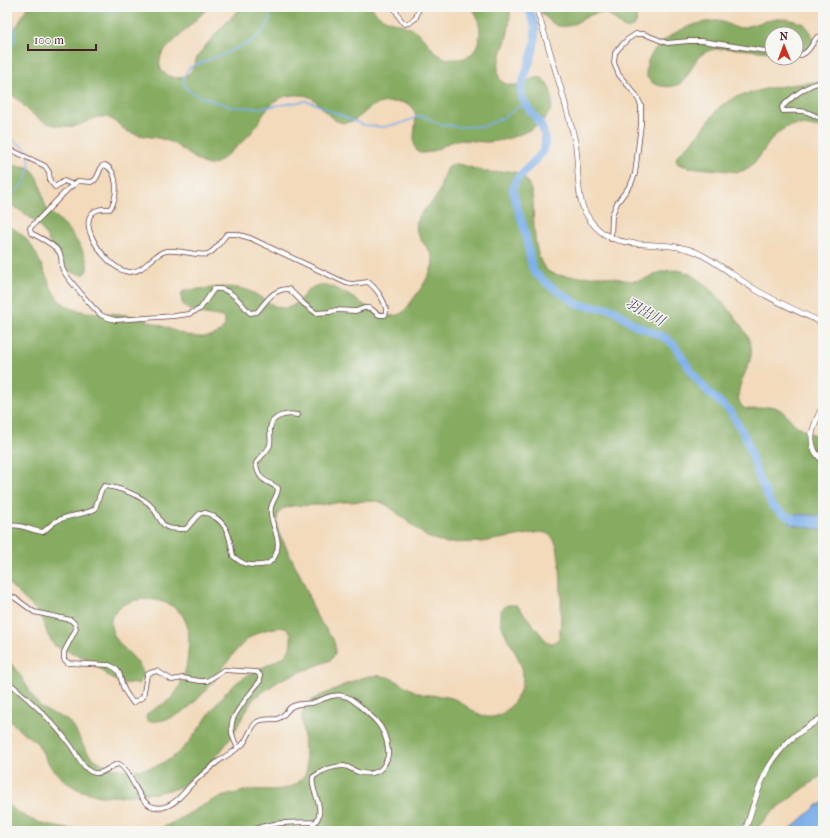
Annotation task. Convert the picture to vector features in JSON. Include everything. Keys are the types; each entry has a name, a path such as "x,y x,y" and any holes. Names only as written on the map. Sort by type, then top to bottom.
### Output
{"street":[{"path":"394,7 404,24 409,23 416,18 419,7"},
{"path":"536,7 549,46 575,141 578,158 581,200 585,212 600,232 611,239 638,244 665,246 696,252 757,291 823,323"},
{"path":"611,239 612,215 617,203 631,184 635,174 641,124 641,105 636,95 619,75 614,63 615,53 618,48 632,36 636,34 644,34 668,43 689,40 764,51"},
{"path":"804,54 817,37 823,37"},
{"path":"823,82 802,90 782,108 784,111 802,110 823,120"},
{"path":"7,148 45,166 49,172 50,181 55,187 64,181 74,184 78,181 91,182 97,177 102,166 109,167 116,179 115,200 110,209 103,208 95,210 90,214 88,219 88,227 106,260 122,270 129,272 135,271 157,255 164,252 186,251 193,254 209,254 227,234 236,234 250,238 346,283 352,284 368,282 374,286 384,303 386,313 384,315 379,315 370,308 364,308 356,311 336,310 316,313 304,304 289,289 281,289 272,294 257,312 250,313 227,291 221,288 214,290 200,309 189,314 116,320 108,318 90,304 62,269 61,256 59,252 50,244 31,233 30,228 74,184"},
{"path":"823,406 812,429 812,445 817,456 823,461"},
{"path":"7,527 18,526 35,532 43,532 54,522 63,518 90,512 95,509 104,486 113,486 148,503 164,526 169,528 178,530 186,529 200,514 209,513 218,518 229,533 232,556 244,564 265,565 274,559 277,553 277,536 271,514 271,508 278,494 278,488 263,480 259,475 256,463 270,444 270,428 274,419 279,416 298,414"},
{"path":"7,595 15,598 34,612 71,620 75,624 76,629 64,652 64,659 68,663 109,665 115,667 121,676 123,687 133,703 143,697 147,675 154,671 157,671 172,680 183,678 200,681 208,681 224,670 257,672 260,675 260,681 234,716 232,722 233,737 238,748"},
{"path":"7,681 53,723 86,768 93,773 100,773 113,764 119,764 128,772 139,793 146,801 152,806 164,807 172,803 209,768 238,748 247,739 255,723 261,720 278,719 291,707 296,705 330,696 344,696 360,707 382,728 387,741 388,753 384,767 378,772 372,774 358,772 344,766 333,767 321,771 313,777 313,786 320,807 319,816 310,831"},
{"path":"745,831 762,780 769,766 780,750 792,739 823,717"},
{"path":"251,831 258,827 285,823 315,822"}],"green space":[{"path":"27,7 209,7 162,53 160,67 162,71 167,75 176,78 188,75 190,73 203,49 241,7 372,7 379,16 384,19 414,30 422,36 439,55 448,59 462,59 474,52 478,43 480,29 473,7 510,7 508,32 499,62 499,77 503,82 510,85 542,78 550,89 552,102 550,111 545,118 537,125 517,136 487,142 464,140 456,141 431,152 419,153 415,148 414,142 416,122 414,109 409,104 388,102 378,104 371,107 355,120 343,123 332,118 315,100 308,96 286,96 280,98 270,106 252,132 233,150 216,163 208,165 197,160 173,143 163,139 131,133 108,118 97,117 80,125 61,126 44,121 31,113 7,91 7,36 17,26"},
{"path":"539,7 638,7 636,24 631,28 627,28 623,27 608,14 603,13 596,13 570,26 556,25 541,12"},
{"path":"788,19 803,23 812,34 814,41 813,48 804,50 804,26 764,26 764,51 733,49 711,50 696,60 685,79 677,85 666,87 660,86 647,78 646,73 648,62 653,52 661,43 683,29 696,24 719,21 741,28 766,21"},
{"path":"823,82 823,128 795,125 785,128 771,140 755,162 748,168 739,172 688,167 678,164 676,160 677,156 701,132 718,108 735,97 769,88"},
{"path":"454,164 487,172 506,171 518,173 526,179 533,199 534,228 537,250 540,260 545,268 551,273 561,276 604,276 636,281 643,280 663,271 677,270 686,272 697,279 714,293 731,312 744,330 750,342 750,362 738,393 741,405 748,409 771,406 775,407 799,427 809,433 823,438 823,774 772,812 754,831 151,831 162,828 201,806 221,797 250,790 282,789 296,784 307,770 302,718 307,704 348,683 362,678 369,676 388,677 422,694 452,698 483,716 490,717 502,714 512,705 519,694 523,678 522,668 518,658 504,631 500,611 507,605 517,605 547,642 552,643 559,639 561,588 557,547 552,537 541,532 481,542 445,543 427,537 387,505 378,501 292,506 282,509 278,514 278,531 302,579 317,617 333,639 335,653 331,660 280,680 253,699 230,739 220,752 201,772 179,788 156,793 118,796 100,796 79,790 66,782 52,769 37,743 18,729 7,716 7,659 21,676 33,698 43,709 68,721 76,731 88,753 96,760 116,768 138,770 160,764 170,759 180,751 196,733 218,702 235,684 248,675 282,658 289,651 291,633 284,628 275,628 263,630 253,635 237,650 209,687 190,706 170,718 159,721 148,721 146,718 147,714 171,698 177,691 186,670 189,636 187,624 180,612 163,602 142,599 123,605 115,612 111,620 111,624 116,639 138,663 142,669 144,677 138,684 120,683 111,678 88,659 55,646 48,636 43,620 35,609 7,582 7,226 22,235 33,248 54,294 58,299 73,309 80,311 119,314 141,319 189,336 205,337 214,335 222,330 225,323 224,318 189,310 184,306 182,292 187,290 230,287 244,289 254,293 275,306 285,308 291,307 312,288 318,285 325,285 334,287 344,292 375,311 385,315 394,316 402,313 406,309 422,287 433,265 432,257 417,232 416,225 420,215 438,194 444,173"},
{"path":"10,166 26,167 35,173 47,209 59,219 80,245 87,261 85,274 76,273 69,270 58,257 39,226 7,201 7,168"},
{"path":"7,804 26,817 46,825 90,831 7,831"}],"water":[{"path":"794,514 823,515 823,530 789,524"},
{"path":"823,803 823,831 788,831 818,805"}],"waterway":[{"path":"7,7 14,25 15,37 14,43 7,54"},
{"path":"74,7 99,11 143,7"},
{"path":"267,7 270,20 264,31 252,41 222,55 190,67 184,76 184,85 187,89 194,94 231,107 261,108 305,101 311,102 363,125 383,127 402,123 422,116 443,125 460,127 484,126 501,119 518,107 526,105"},
{"name":"羽出川","path":"528,7 535,26 535,40 521,88 526,105 541,125 545,136 545,145 542,153 516,180 513,188 515,200 524,228 532,267 535,273 550,286 579,305 613,309 635,325 666,338 674,345 695,377 709,393 730,411 746,438 760,481 773,507 787,516 801,521"},
{"path":"7,137 26,149 30,164 29,171 23,184 18,189 7,194"}]}
